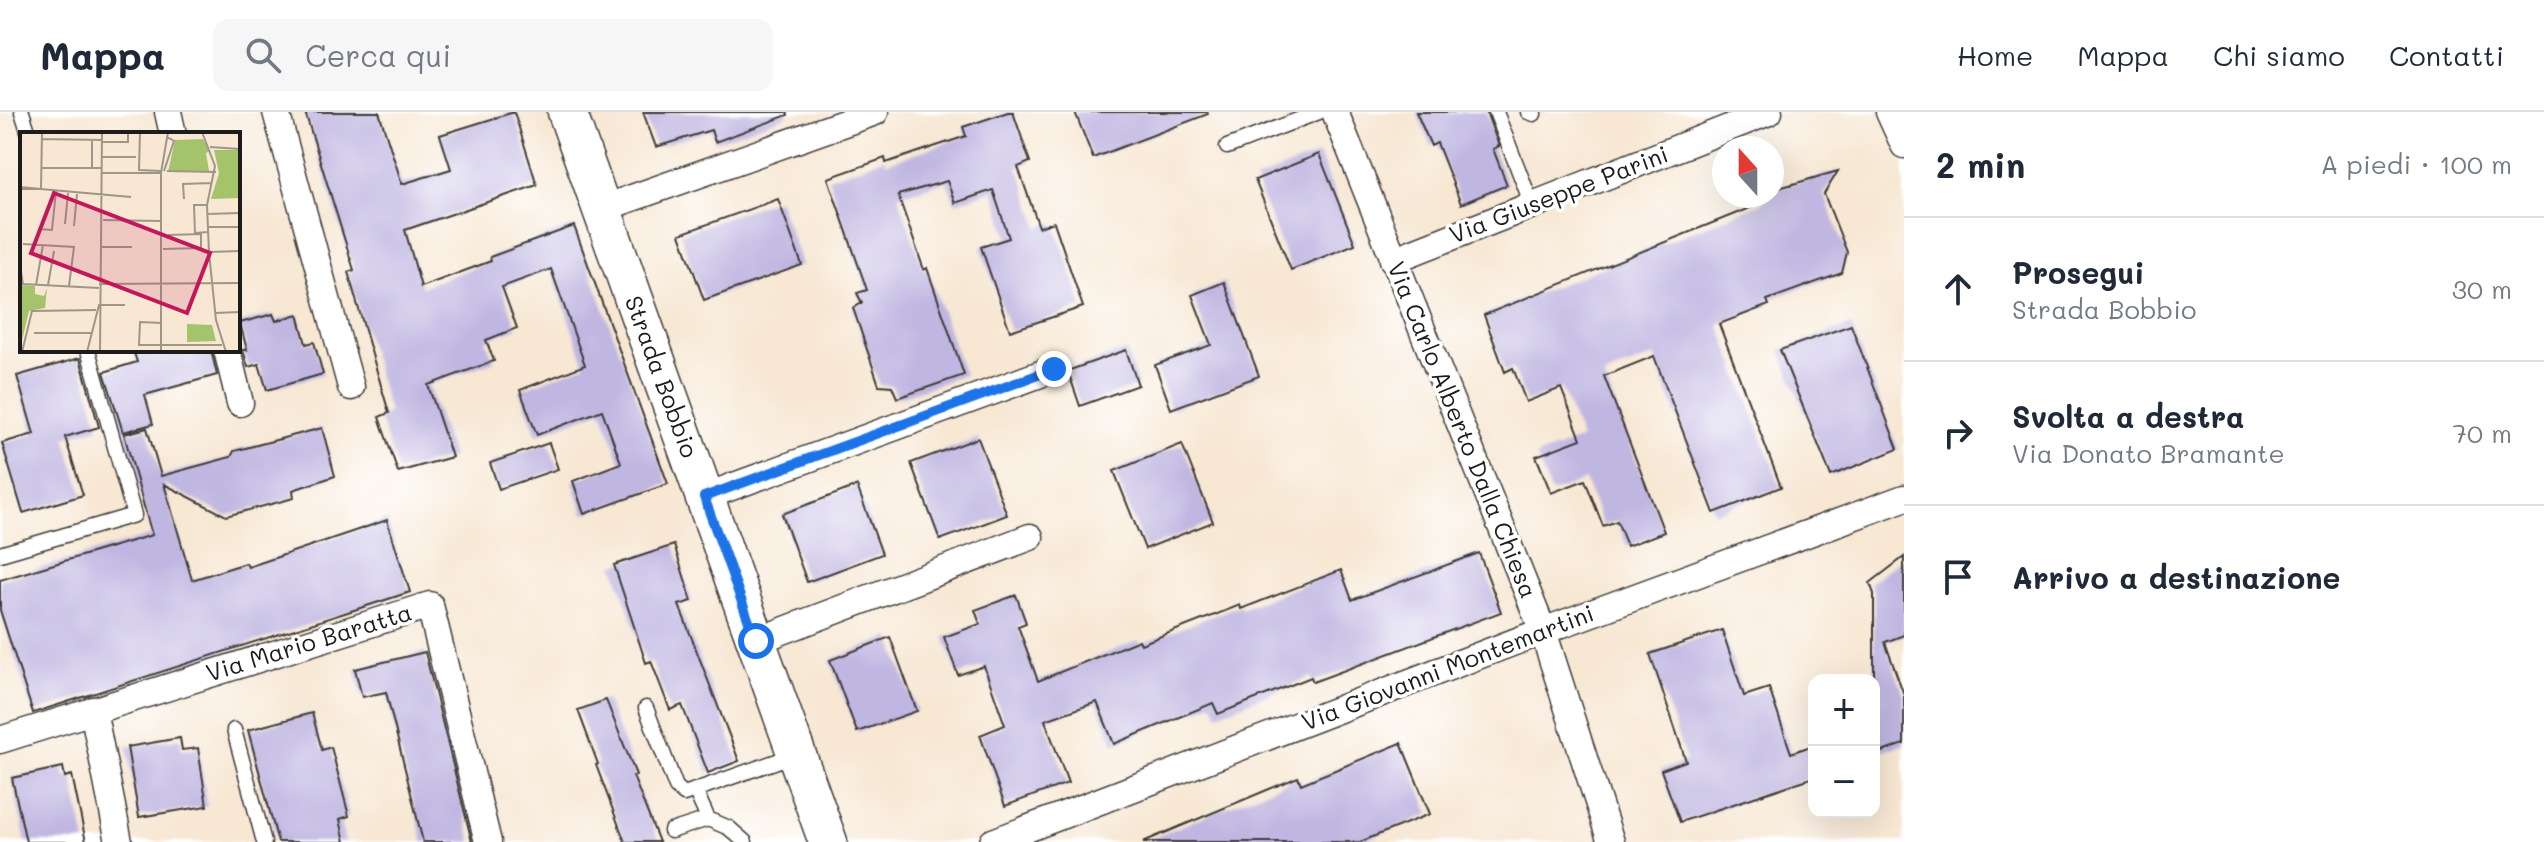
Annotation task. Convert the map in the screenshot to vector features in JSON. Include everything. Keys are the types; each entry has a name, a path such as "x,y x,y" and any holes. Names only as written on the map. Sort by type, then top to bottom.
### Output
{"main road":[{"name":"Strada Bobbio","path":"567,112 828,842"}],"street":[{"path":"168,112 173,132"},
{"path":"276,112 351,387"},
{"path":"601,209 875,112"},
{"name":"Via Carlo Alberto Dalla Chiesa","path":"1335,112 1543,631 1611,842"},
{"name":"Via Giuseppe Parini","path":"1393,260 1769,112"},
{"path":"1889,112 1904,145"},
{"path":"227,352 240,403"},
{"path":"704,497 1054,369"},
{"name":"Via Giovanni Montemartini","path":"993,842 1543,631 1904,498"},
{"path":"756,641 1030,537"},
{"name":"Via Mario Baratta","path":"0,740 430,605 488,842"},
{"path":"93,710 119,842"}],"lane":[{"path":"22,112 28,132"},
{"path":"1227,147 1319,112"},
{"path":"1496,112 1532,205"},
{"path":"0,554 134,515 89,352"},
{"path":"646,708 676,787 684,794 797,754"},
{"path":"234,730 264,842"},
{"path":"695,790 708,819"},
{"path":"671,831 708,819 729,828 745,842"}],"building":[{"path":"305,112 379,112 402,184 451,169 440,135 514,112 537,185 405,230 421,287 574,226 668,484 584,514 573,481 621,463 602,410 537,435 520,390 585,365 551,269 502,287 517,328 486,340 494,361 428,385 452,457 398,472 379,417 389,413 348,272 354,270"},
{"path":"643,112 787,112 788,115 715,142 711,130 656,147"},
{"path":"1013,112 1030,162 1018,167 1039,227 1054,222 1083,307 1010,331 981,247 1009,238 993,190 955,203 947,181 898,195 964,375 897,398 892,386 879,385 853,308 862,303 857,293 867,290 828,178 885,158 886,163 966,136 963,127"},
{"path":"1075,112 1207,112 1208,114 1093,158"},
{"path":"1416,112 1486,112 1499,146 1493,149 1507,185 1461,204 1437,143 1431,146"},
{"path":"1319,154 1355,244 1291,270 1255,180"},
{"path":"1838,171 1824,194 1847,252 1842,273 1767,300 1769,305 1719,324 1781,487 1714,513 1654,356 1604,376 1664,532 1627,546 1617,521 1603,526 1585,480 1551,493 1536,456 1581,439 1561,388 1526,402 1513,368 1505,372 1484,315 1750,208 1784,208 1784,187"},
{"path":"778,199 802,265 704,300 680,234"},
{"path":"1224,282 1259,376 1171,409 1155,365 1211,345 1192,295"},
{"path":"273,314 276,321 298,314 306,344 314,342 323,374 267,390 259,364 248,367 240,323"},
{"path":"1851,325 1898,449 1831,476 1780,350"},
{"path":"1126,350 1138,385 1080,406 1070,370"},
{"path":"134,352 211,352 217,375 145,395 153,424 123,432 104,372 137,362"},
{"path":"80,358 99,427 65,437 83,495 23,513 2,443 34,434 17,376"},
{"path":"147,428 161,476 231,457 234,451 322,428 335,476 293,490 294,498 226,516 164,484 192,580 246,563 248,567 387,520 410,592 33,713 0,610 0,580 152,535 124,434"},
{"path":"978,438 1007,515 940,540 911,463"},
{"path":"549,443 558,469 499,489 490,463"},
{"path":"1182,444 1213,522 1145,549 1114,471"},
{"path":"857,486 882,554 807,582 782,514"},
{"path":"674,545 692,601 679,605 739,761 708,773 682,705 670,710 651,661 646,663 614,565"},
{"path":"1479,553 1501,612 1313,682 1311,677 1218,714 1213,703 1114,744 1097,702 1045,720 1068,783 1005,806 980,735 1005,725 984,666 958,675 944,637 980,624 975,610 1016,595 1026,623 1018,626 1038,681 1139,640 1141,644 1341,570 1352,600"},
{"path":"1904,557 1904,635 1885,642 1904,695 1904,744 1880,753 1880,674 1874,674 1874,594 1870,583"},
{"path":"1722,630 1744,696 1769,688 1791,753 1808,747 1808,779 1680,822 1661,770 1686,761 1650,654"},
{"path":"890,637 917,711 857,732 830,660"},
{"path":"425,652 472,842 423,842 386,692 362,697 355,669"},
{"path":"606,700 659,842 625,842 596,765 578,710"},
{"path":"312,713 322,750 331,747 349,816 340,819 345,842 278,842 248,730"},
{"path":"180,738 182,750 198,748 207,806 139,817 127,747"},
{"path":"1401,743 1430,814 1360,842 1143,842 1298,777 1301,784"},
{"path":"63,767 65,777 72,775 86,842 26,842 12,778"}],"route":[{"path":"756,641 704,497 1054,369"}]}
